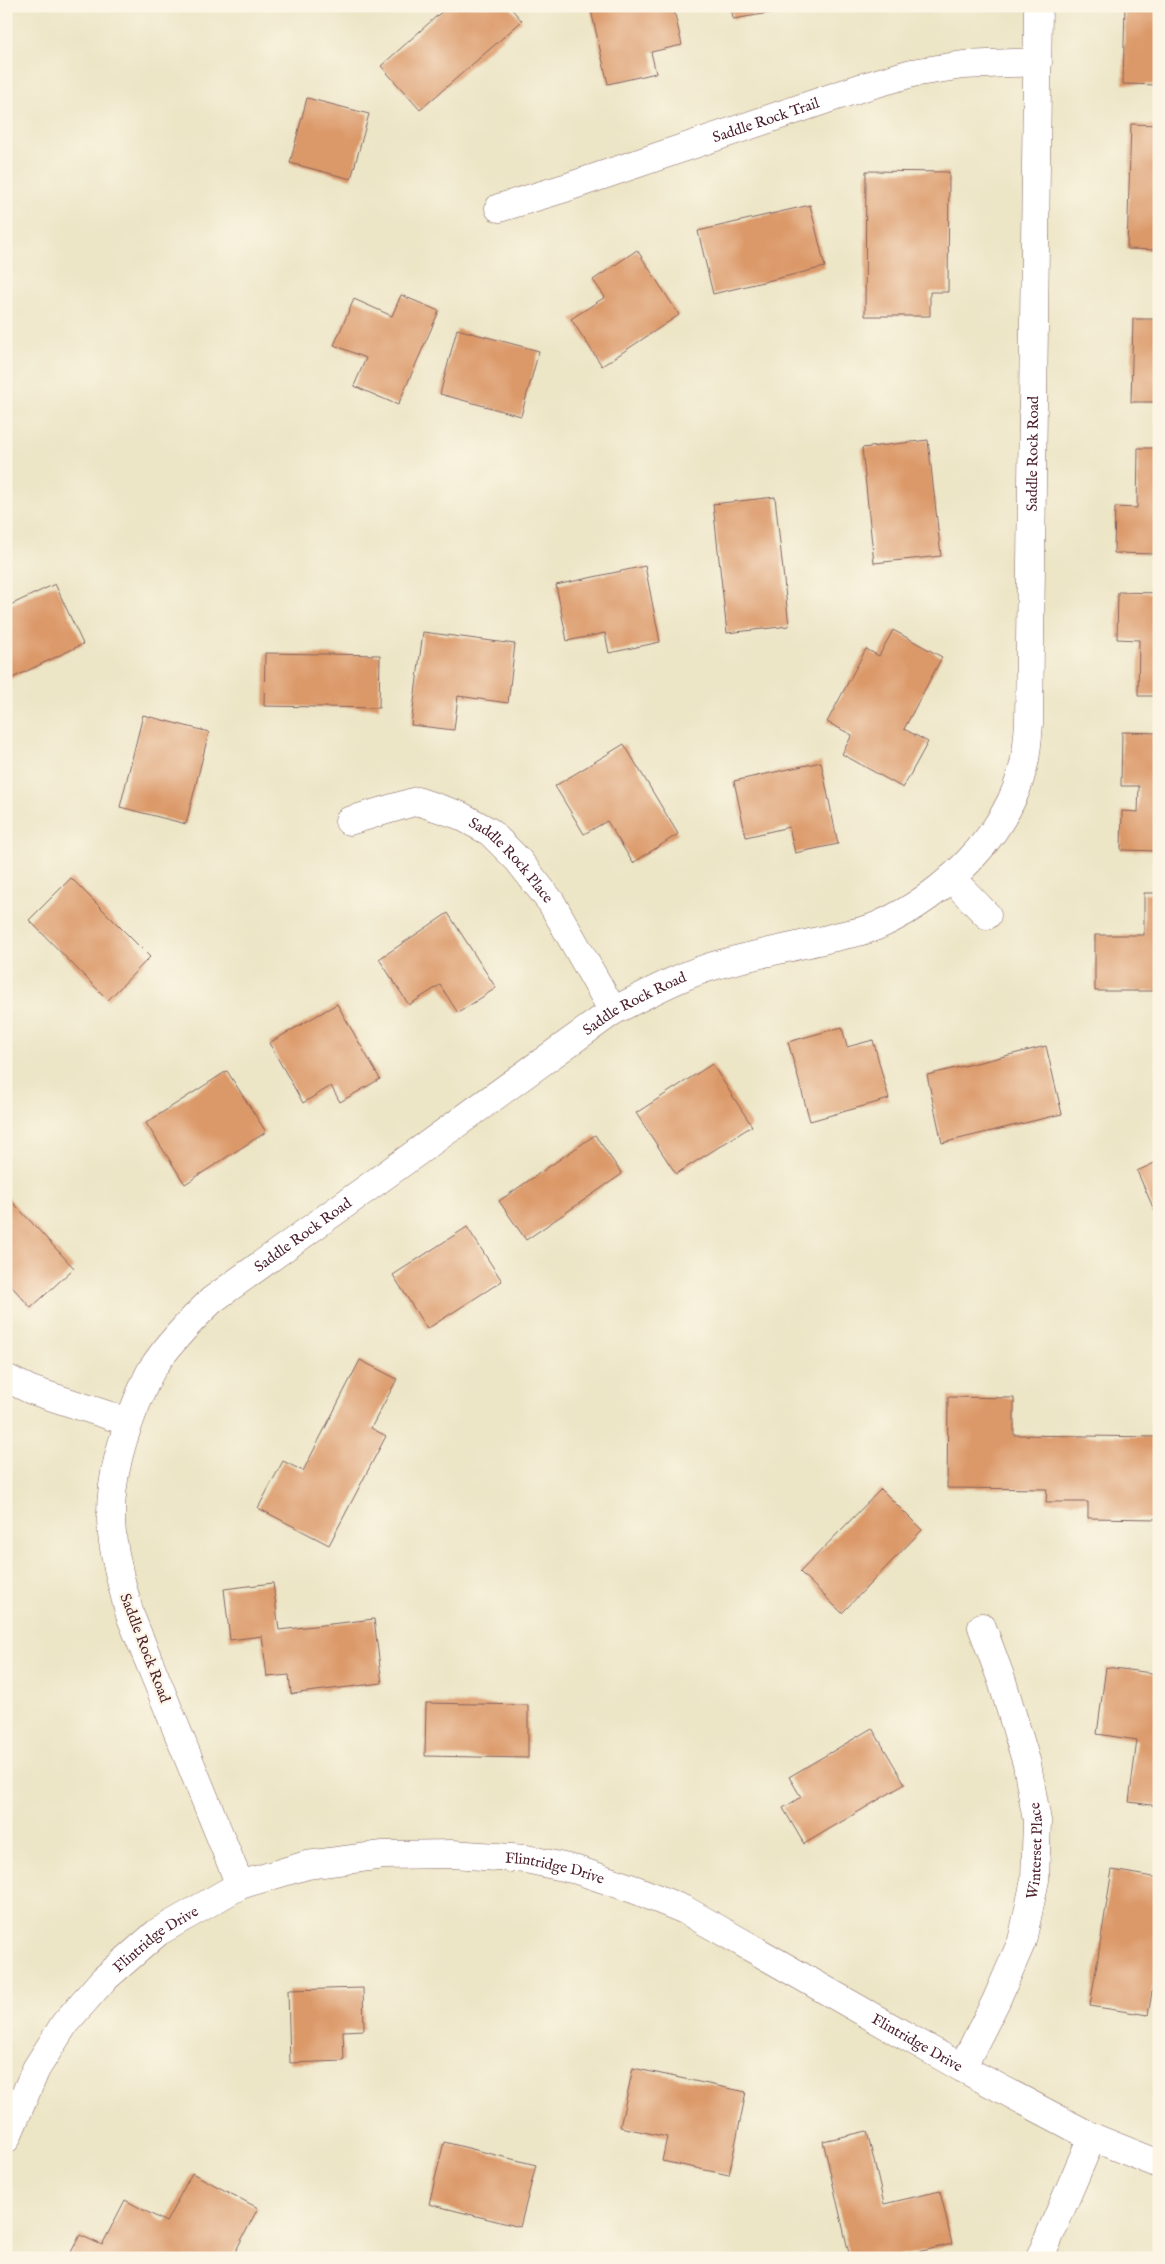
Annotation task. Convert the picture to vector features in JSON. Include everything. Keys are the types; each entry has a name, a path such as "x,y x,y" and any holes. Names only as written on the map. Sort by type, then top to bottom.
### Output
{"street":[{"name":"Saddle Rock Road","path":"240,1885 130,1616 118,1573 112,1533 112,1499 117,1465 129,1422 150,1371 178,1333 212,1300 612,1011 666,985 718,964 878,926 914,905 951,878 980,848 998,824 1012,797 1024,764 1028,731 1038,6"},
{"name":"Saddle Rock Trail","path":"499,208 565,188 912,72 963,65 1038,62"},
{"name":"Saddle Rock Place","path":"349,821 417,801 459,815 490,832 518,860 551,902 612,1011"},
{"path":"951,878 988,915"},
{"path":"6,1378 31,1390 129,1422"},
{"name":"Winterset Place","path":"962,2068 996,2001 1022,1941 1035,1880 1037,1821 1027,1764 1002,1681 982,1627"},
{"name":"Flintridge Drive","path":"6,2139 36,2069 65,2022 103,1980 158,1932 240,1885 307,1865 383,1855 452,1854 526,1859 577,1870 636,1890 685,1910 962,2068 1092,2137 1159,2164"},
{"path":"1040,2258 1092,2137"}],"building":[{"path":"448,6 509,6 522,21 420,110 381,66"},
{"path":"590,6 673,6 682,45 651,52 656,73 608,84"},
{"path":"731,6 793,6 794,9 733,19"},
{"path":"1125,6 1159,6 1159,85 1123,84"},
{"path":"307,98 369,114 351,179 290,163"},
{"path":"1131,124 1159,125 1159,250 1127,249"},
{"path":"866,171 949,172 948,292 930,292 930,316 865,316"},
{"path":"810,205 825,267 713,294 698,231"},
{"path":"637,250 679,315 602,366 571,319 605,297 593,280"},
{"path":"401,295 439,311 398,405 354,386 366,358 334,345 354,299 392,316"},
{"path":"1133,319 1159,319 1159,402 1131,402"},
{"path":"457,329 539,351 521,416 440,394"},
{"path":"928,440 941,556 874,563 862,448"},
{"path":"1138,448 1159,448 1159,554 1114,553 1115,507 1137,508"},
{"path":"775,497 789,626 727,633 713,504"},
{"path":"645,566 660,642 609,653 605,633 567,641 556,585"},
{"path":"55,584 83,644 6,681 6,607"},
{"path":"1118,592 1159,593 1159,696 1138,696 1139,640 1117,639"},
{"path":"893,630 942,657 904,729 928,742 903,788 842,754 852,735 827,722 866,649 879,656"},
{"path":"423,632 515,644 508,703 458,696 454,730 411,725"},
{"path":"265,653 380,655 379,708 264,706"},
{"path":"143,715 209,732 186,824 120,807"},
{"path":"1122,732 1159,733 1159,851 1121,850 1122,811 1138,812 1139,786 1121,786"},
{"path":"624,744 678,834 633,863 607,821 584,834 555,786"},
{"path":"821,762 838,844 795,853 789,827 746,837 734,781"},
{"path":"71,878 150,957 108,1000 29,920"},
{"path":"1144,893 1159,893 1159,991 1095,991 1095,935 1144,935"},
{"path":"448,913 496,988 458,1013 440,985 409,1005 379,959"},
{"path":"337,1004 380,1079 340,1102 331,1086 303,1103 269,1043"},
{"path":"842,1027 847,1047 873,1040 889,1099 810,1121 788,1042"},
{"path":"1046,1046 1062,1114 942,1143 927,1075"},
{"path":"712,1064 752,1126 676,1174 636,1113"},
{"path":"227,1071 266,1132 185,1184 146,1123"},
{"path":"595,1135 622,1174 526,1240 499,1201"},
{"path":"1159,1161 1159,1221 1137,1171"},
{"path":"6,1195 74,1268 31,1308 6,1280"},
{"path":"467,1227 502,1281 427,1329 393,1275"},
{"path":"360,1360 397,1379 371,1428 386,1436 329,1545 258,1508 283,1461 303,1471"},
{"path":"948,1397 1014,1398 1014,1435 1159,1437 1159,1519 1088,1518 1088,1502 1046,1502 1047,1489 947,1488"},
{"path":"881,1489 922,1530 842,1613 800,1572"},
{"path":"273,1583 279,1630 374,1619 382,1683 291,1694 289,1675 267,1677 262,1636 230,1640 224,1589"},
{"path":"1106,1667 1159,1674 1159,1806 1129,1802 1137,1740 1097,1734"},
{"path":"426,1703 528,1705 528,1758 425,1756"},
{"path":"872,1728 905,1784 804,1844 783,1808 801,1797 789,1777"},
{"path":"1112,1870 1159,1878 1159,1951 1148,2015 1090,2006"},
{"path":"363,1988 364,2030 343,2031 344,2061 290,2063 288,1990"},
{"path":"633,2068 746,2092 729,2175 662,2161 667,2137 620,2127"},
{"path":"867,2131 884,2204 940,2191 952,2244 893,2258 850,2258 823,2141"},
{"path":"444,2142 536,2165 520,2227 429,2204"},
{"path":"192,2173 258,2208 232,2258 68,2258 80,2235 102,2245 125,2200 166,2222"}]}
